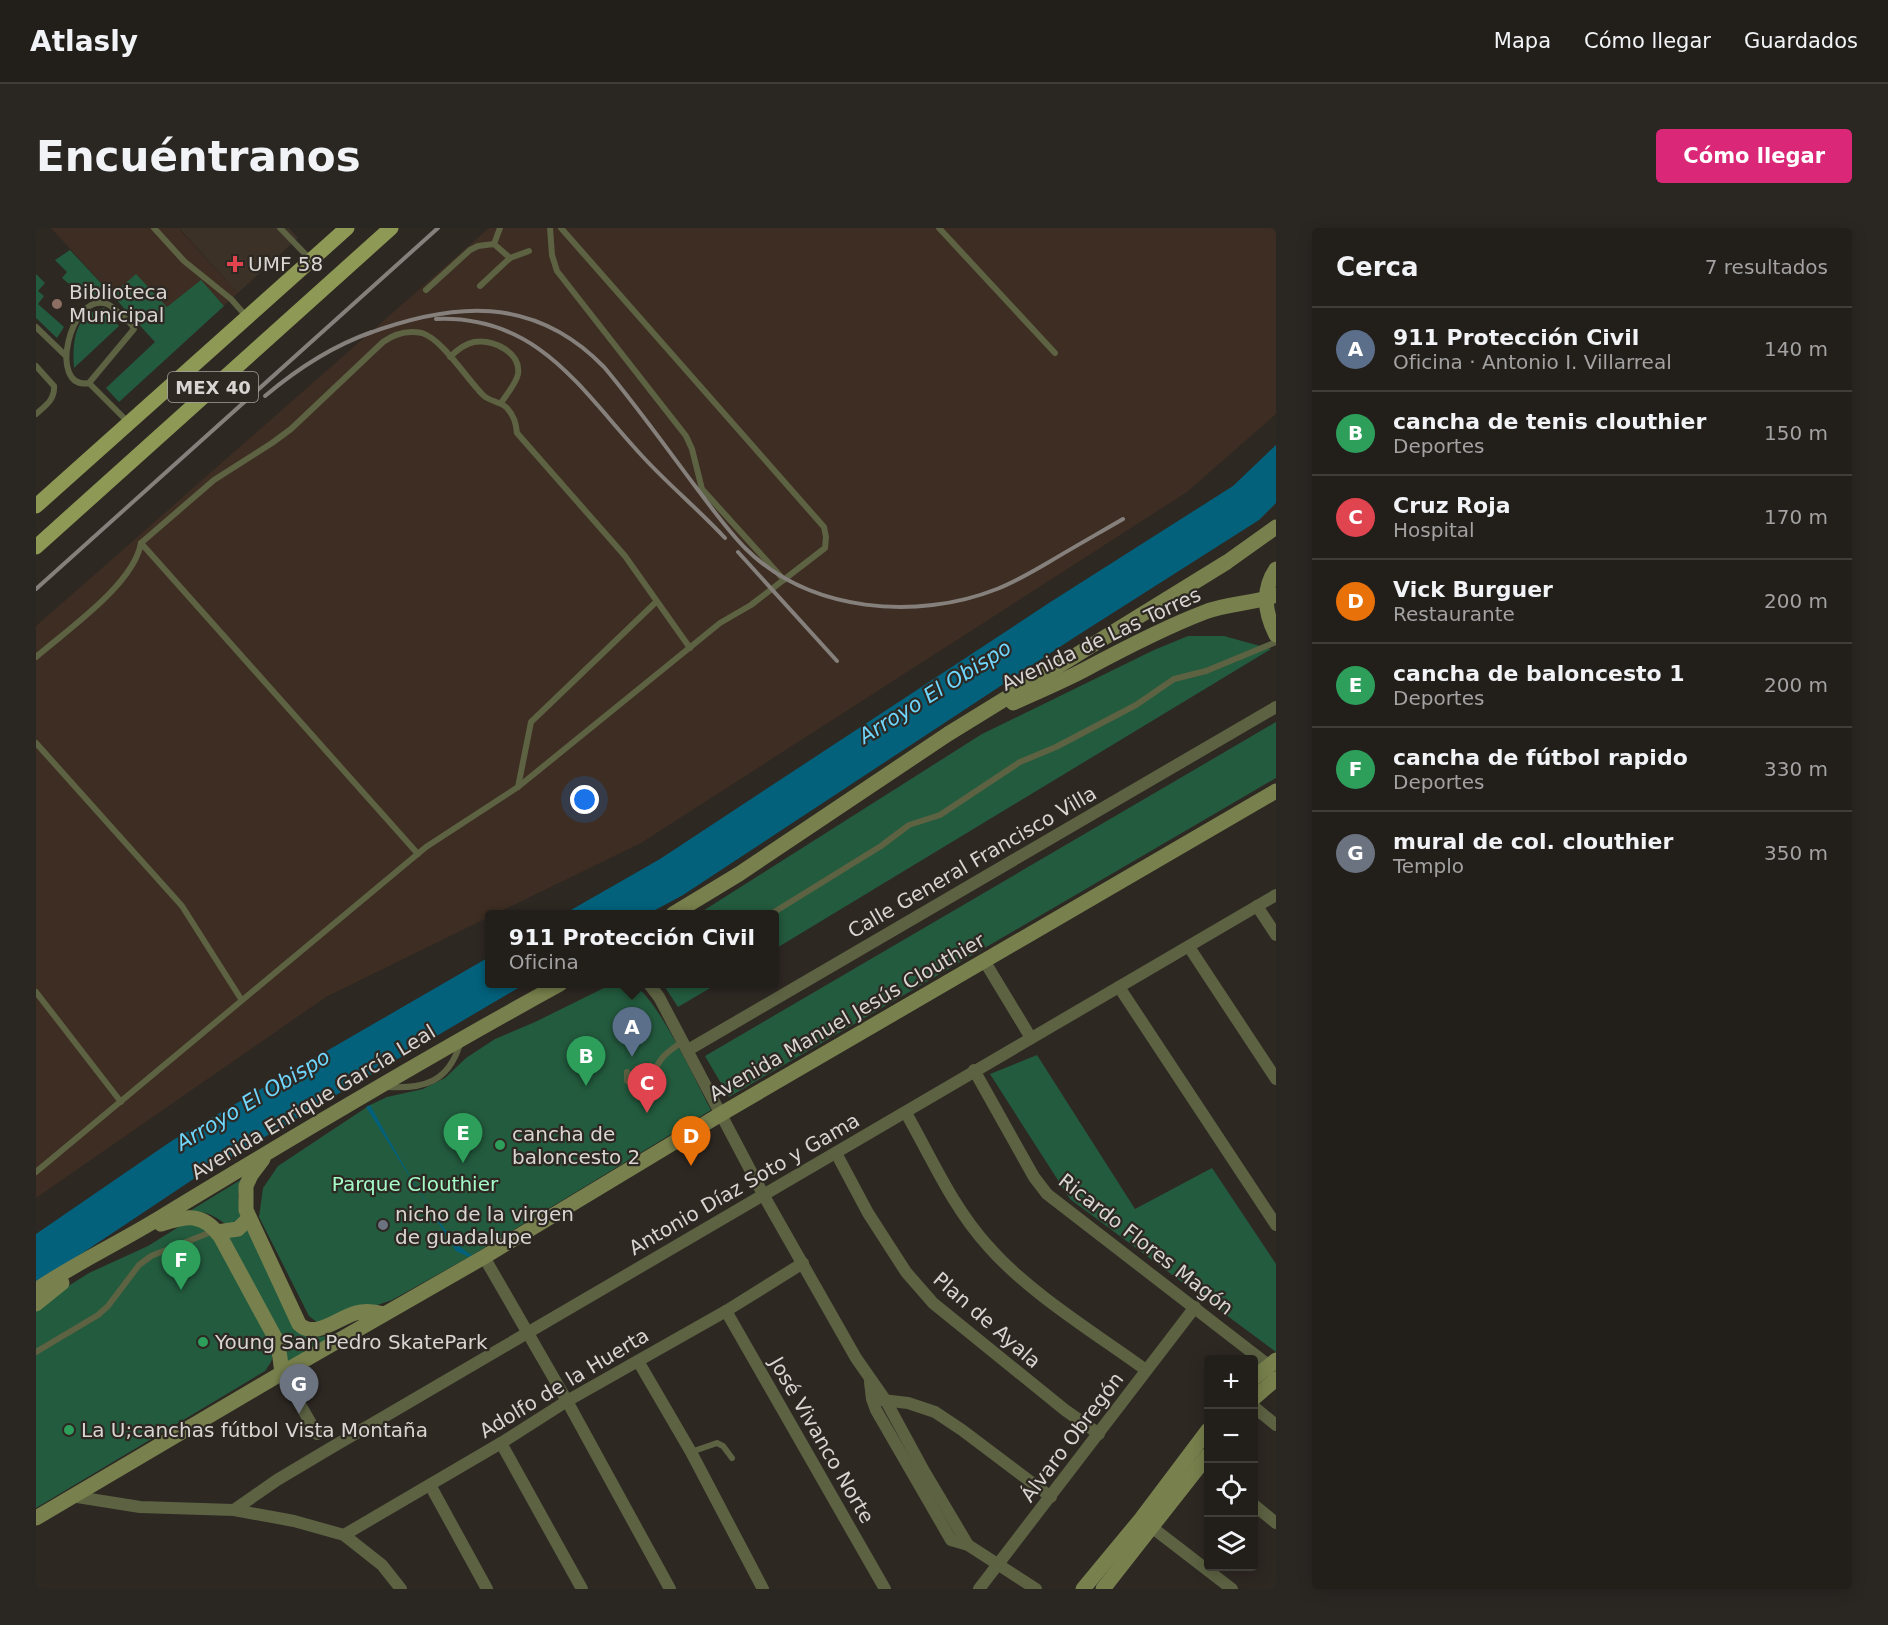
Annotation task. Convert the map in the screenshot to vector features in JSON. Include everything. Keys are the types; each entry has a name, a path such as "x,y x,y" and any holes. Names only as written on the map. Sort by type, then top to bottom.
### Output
{"main road":[{"name":"MEX 40","path":"36,506 347,228"},
{"name":"MEX 40","path":"36,547 392,228"}],"street":[{"path":"682,910 948,734 1227,562 1276,527"},
{"path":"1276,569 1267,585 1271,597 1268,616 1276,635"},
{"name":"Avenida de Las Torres","path":"948,734 1082,671 1130,645 1202,613 1271,597"},
{"name":"Calle General Francisco Villa","path":"686,1046 1276,706"},
{"name":"Avenida Manuel Jesús Clouthier","path":"36,1518 484,1257 721,1114 1276,791"},
{"name":"Antonio Díaz Soto y Gama","path":"234,1510 303,1464 1276,895"},
{"path":"1257,906 1276,935"},
{"path":"1189,947 1276,1079"},
{"path":"985,962 1031,1038"},
{"path":"1119,987 1276,1225"},
{"name":"Avenida Enrique García Leal","path":"36,1290 146,1227 462,1037 553,988"},
{"path":"656,988 764,1196 870,1381 886,1401 968,1545"},
{"name":"Ricardo Flores Magón","path":"974,1070 1034,1177 1047,1194 1194,1307 1274,1365"},
{"path":"906,1113 968,1222 988,1247 1055,1305 1146,1370"},
{"path":"268,1152 251,1175 246,1186 245,1200 249,1218 296,1318 303,1328 317,1329 356,1313 371,1311 384,1314"},
{"name":"Plan de Ayala","path":"836,1153 868,1213 906,1272 933,1303 1065,1410 1099,1434"},
{"path":"146,1227 185,1217 207,1222 216,1231 278,1343 282,1373 317,1434"},
{"path":"216,1231 238,1229 249,1218"},
{"path":"484,1257 567,1401 670,1589"},
{"name":"Avenida Enrique García Leal","path":"36,1305 89,1259"},
{"name":"Adolfo de la Huerta","path":"344,1535 501,1443 567,1401 726,1311 803,1263"},
{"name":"Álvaro Obregón","path":"979,1589 1194,1307"},
{"name":"José Vivanco Norte","path":"726,1311 885,1589"},
{"path":"638,1361 691,1452 763,1589"},
{"path":"1258,1375 1274,1365"},
{"path":"1258,1395 1276,1379"},
{"path":"870,1381 872,1399 883,1424 951,1540 968,1545 1036,1589"},
{"path":"872,1399 915,1404 935,1412 1051,1497"},
{"path":"1256,1409 1276,1425"},
{"path":"501,1443 582,1589"},
{"path":"1089,1587 1202,1461"},
{"path":"430,1485 487,1589"},
{"path":"71,1496 140,1507 234,1510 294,1521 344,1535 382,1565 401,1589"},
{"path":"1258,1508 1276,1523"},
{"path":"1103,1589 1146,1523"},
{"path":"1146,1523 1232,1589"}],"lane":[{"path":"154,228 184,261 231,299 247,316"},
{"path":"280,228 311,260"},
{"path":"494,244 500,228"},
{"path":"550,228 552,255 557,271 686,436 692,449 702,489 784,580"},
{"path":"939,228 1055,353"},
{"path":"36,1172 241,999 418,854 518,787 720,623 751,605 825,548 824,527 563,229"},
{"path":"426,290 470,250 478,246 494,244 510,258"},
{"path":"480,286 510,258 529,251"},
{"path":"98,303 108,304 132,324 134,329 89,383 80,384 74,380 66,363 66,345 73,327 89,307 98,303"},
{"path":"36,327 66,356"},
{"path":"36,657 114,590 134,562 141,543 214,480 291,429 389,338 401,333 422,333 437,342 484,396 501,403 516,421 517,433 625,556 690,648"},
{"path":"450,357 462,346 479,342 498,346 514,356 518,377 501,403"},
{"path":"36,366 55,390 53,397 36,414"},
{"path":"89,383 129,423"},
{"path":"141,543 418,854"},
{"path":"518,787 531,722 656,602"},
{"path":"779,910 881,846 909,825 940,815 1020,762 1056,747 1136,705 1174,679 1206,671 1276,642"},
{"path":"36,743 182,906 241,999"},
{"path":"36,992 121,1102"},
{"path":"380,1086 415,1087 435,1080 454,1060 462,1037"},
{"path":"627,1072 627,1082 636,1086 655,1073 657,1063 664,1055 686,1046"},
{"path":"36,1352 98,1315 108,1306 140,1265 151,1257 216,1231"},
{"path":"691,1452 717,1443 723,1446 732,1458"}],"shaded area":[{"path":"51,228 181,228 180,230 238,293 168,356"},
{"name":"UMF 58","path":"181,228 289,228 298,238 238,293"},
{"path":"489,228 1276,228 1276,414 1187,492 641,843 503,910 485,910 485,919 326,997 36,1198 36,626"}],"green space":[{"path":"70,250 112,295 96,296 89,301 62,278 67,272 55,260"},
{"path":"36,274 45,283 38,291 44,296 38,304 64,327 57,338 36,318"},
{"path":"136,274 167,307 201,280 224,306 119,402 106,388 155,342 112,295"},
{"path":"104,308 119,326 74,368 77,330 86,316"},
{"path":"1188,636 1224,636 1271,649 779,947 779,910 704,910 982,734 1154,650"},
{"path":"1276,722 1276,778 729,1097 705,1056"},
{"name":"Parque Clouthier","path":"604,988 638,988 645,994 666,1024 711,1110 469,1257 392,1300 331,1321 318,1323 309,1316 259,1217 263,1188 278,1166 370,1105 387,1097 423,1089 445,1078 466,1058 495,1039"},
{"path":"666,988 710,988 678,1007"},
{"path":"1037,1055 1135,1209 1212,1168 1276,1264 1276,1352 1070,1199 990,1074"},
{"path":"242,1179 238,1196 242,1219 227,1225 209,1214 188,1212"},
{"path":"196,1221 217,1239 274,1352 271,1362 265,1371 36,1508 36,1311 62,1290 89,1273 148,1246 185,1223"},
{"path":"248,1229 308,1334 327,1336 358,1323 286,1366 225,1238"}],"water":[{"name":"Arroyo El Obispo","path":"1276,445 1276,503 1259,520 1075,637 683,895 655,910 571,910 660,859 1052,601 1233,486"},
{"name":"Arroyo El Obispo","path":"485,959 485,988 518,988 195,1178 36,1284 36,1234 173,1140"},
{"path":"370,1105 417,1187 446,1230 460,1246 472,1255 469,1257 456,1251 366,1107"}],"railway":[{"path":"36,589 438,228"},
{"path":"364,335 397,324 460,311 490,311 520,316 549,327 577,343 604,367 719,518 746,549 772,570 801,586 832,598 865,605 899,607 933,605 966,599 1017,580 1123,519"},
{"path":"436,319 472,321 504,330 531,344 556,362 654,468 725,538"},
{"path":"265,396 316,359 372,332"},
{"path":"738,552 837,661"}],"place":[{"name":"UMF 58","path":"235,264"},
{"name":"Biblioteca Municipal","path":"57,304"},
{"name":"911 Protección Civil","path":"632,1057"},
{"name":"cancha de tenis clouthier","path":"586,1086"},
{"name":"Cruz Roja","path":"647,1113"},
{"name":"cancha de baloncesto 2","path":"500,1145"},
{"name":"cancha de baloncesto 1","path":"463,1163"},
{"name":"Vick Burguer","path":"691,1166"},
{"name":"nicho de la virgen de guadalupe","path":"383,1225"},
{"name":"cancha de fútbol rapido","path":"181,1290"},
{"name":"Young San Pedro SkatePark","path":"203,1342"},
{"name":"mural de col. clouthier","path":"299,1414"},
{"name":"La U;canchas fútbol Vista Montaña","path":"69,1430"}]}
